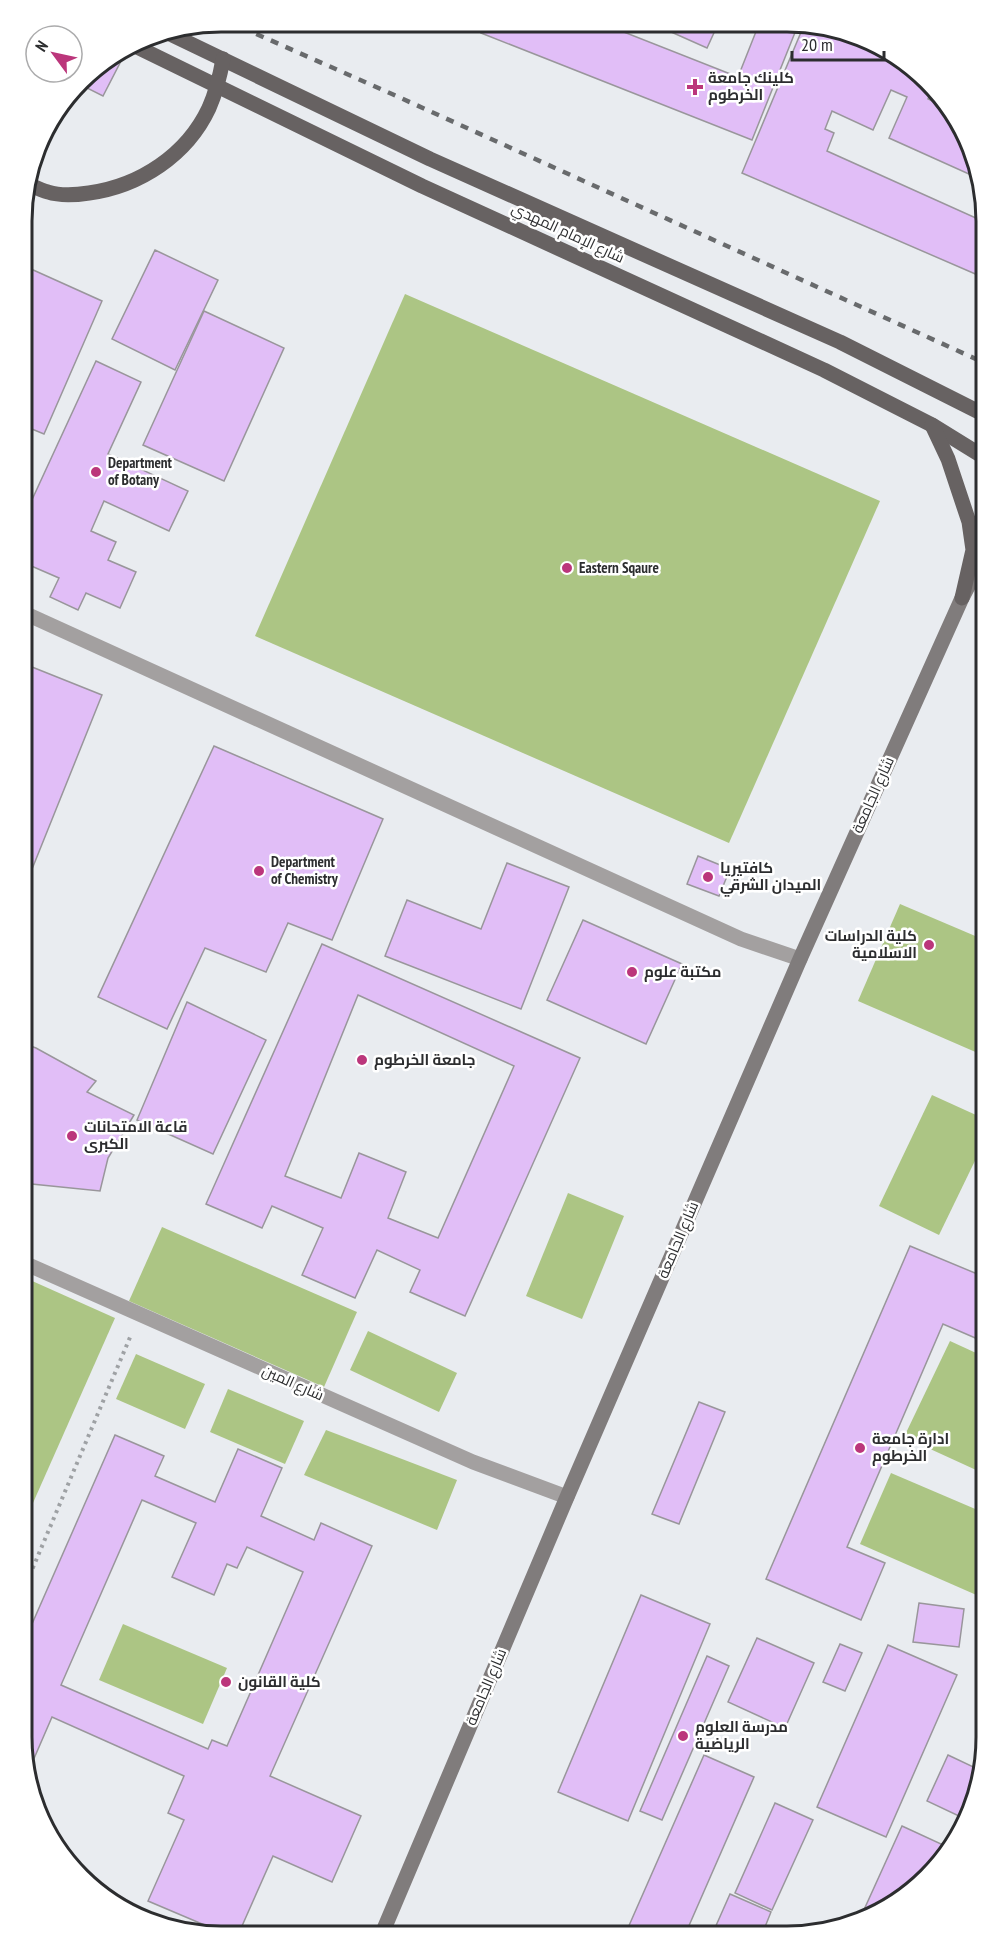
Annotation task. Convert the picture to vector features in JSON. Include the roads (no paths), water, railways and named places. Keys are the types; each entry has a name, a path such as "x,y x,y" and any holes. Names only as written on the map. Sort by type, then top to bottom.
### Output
{"main road":[{"name":"شارع الإمام المهدي","path":"176,37 430,159 840,342 976,410"},
{"name":"شارع الإمام المهدي","path":"142,49 422,186 824,370 932,425 976,452"},
{"path":"35,187 49,193 76,195 103,191 138,179 154,170 176,153 194,133 209,109 218,86 223,59"},
{"path":"932,425 952,468 969,522 973,550 962,598"},
{"name":"شارع الجامعة","path":"385,1926 567,1497 800,959 976,571"}],"lane":[{"path":"32,617 741,939 800,959"},
{"name":"شارع المين","path":"32,1267 473,1462 567,1497"}],"railway":[{"path":"252,32 976,359"}],"place":[{"name":"كلينك جامعة الخرطوم","path":"695,87"},
{"name":"Department of Botany","path":"96,472"},
{"name":"Eastern Sqaure","path":"567,568"},
{"name":"Department of Chemistry","path":"259,871"},
{"name":"كافتيريا الميدان الشرقي","path":"708,877"},
{"name":"كلية الدراسات الاسلامية","path":"929,945"},
{"name":"مكتبة علوم","path":"632,972"},
{"name":"جامعة الخرطوم","path":"362,1060"},
{"name":"قاعة الامتحانات الكبرى","path":"72,1136"},
{"name":"ادارة جامعة الخرطوم","path":"860,1448"},
{"name":"كلية القانون","path":"226,1682"},
{"name":"مدرسة العلوم الرياضية","path":"683,1736"}]}
